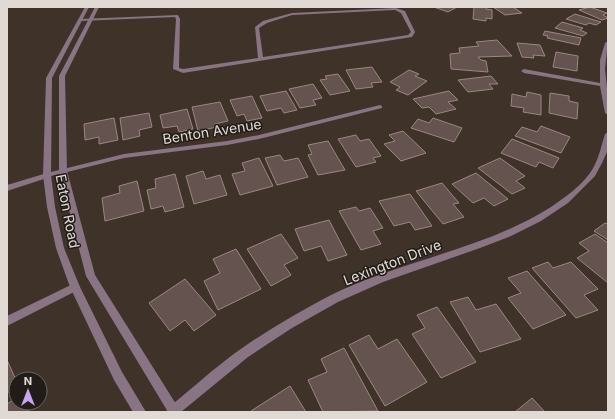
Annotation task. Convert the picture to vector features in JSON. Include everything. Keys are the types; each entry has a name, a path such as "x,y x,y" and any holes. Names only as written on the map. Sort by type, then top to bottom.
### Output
{"street":[{"name":"Eaton Road","path":"87,7 49,78 47,175 51,207 60,248 75,287 115,369 140,412"},
{"path":"97,7 89,20 62,76 63,171 91,276 174,412"},
{"path":"80,20 176,16 178,19 176,69 183,71 410,36 413,32 403,12 396,9 292,14 265,22 257,28 260,59"},
{"path":"608,43 603,58 603,85 608,113"},
{"path":"524,71 603,85"},
{"name":"Benton Avenue","path":"7,188 47,175 124,156 227,143 380,107"},
{"name":"Lexington Drive","path":"174,412 230,364 308,313 351,291 495,238 540,218 565,201 590,178 602,156 608,134"},
{"path":"7,322 75,287"}],"building":[{"path":"434,7 457,7 448,12"},
{"path":"474,7 487,7 486,9 492,10 492,19 486,18 486,21 473,19"},
{"path":"493,7 513,7 522,13 505,15"},
{"path":"590,7 607,13 603,15 608,18 602,20 579,10"},
{"path":"575,14 601,22 596,25 589,23 586,25 566,19"},
{"path":"562,22 583,28 580,30 587,33 583,36 555,28"},
{"path":"545,31 581,38 579,45 547,38 548,36 543,35"},
{"path":"497,40 512,56 478,57 481,60 486,61 488,72 451,69 450,54 460,53 459,48 479,46 476,42"},
{"path":"517,43 540,45 545,56 533,55 534,58 522,57"},
{"path":"556,52 578,56 577,71 553,67"},
{"path":"372,67 382,82 371,83 373,87 356,89 346,70"},
{"path":"409,70 419,74 415,76 427,81 408,95 396,90 400,87 390,82"},
{"path":"338,74 350,91 330,95 320,80 327,79 325,76"},
{"path":"491,76 498,84 489,84 493,89 468,92 458,80"},
{"path":"313,84 322,98 313,100 316,105 300,108 289,89"},
{"path":"286,91 297,110 284,113 281,108 267,111 260,96"},
{"path":"449,91 458,100 448,102 456,109 436,114 429,107 422,108 413,99"},
{"path":"527,92 541,95 541,115 523,112 524,108 511,106 512,94 526,97"},
{"path":"550,93 569,96 569,101 578,103 577,119 549,113"},
{"path":"252,96 262,118 247,121 244,114 237,116 230,100"},
{"path":"220,102 228,121 215,124 217,127 198,131 192,107"},
{"path":"187,109 193,129 179,132 177,126 163,128 160,115"},
{"path":"149,113 152,127 139,130 140,136 123,140 120,118"},
{"path":"114,118 118,140 99,144 99,137 85,140 84,124"},
{"path":"433,118 462,128 454,142 411,128 418,119 429,123"},
{"path":"541,126 570,137 561,153 515,136 522,127 537,132"},
{"path":"403,131 426,153 401,161 384,144 395,141 389,135"},
{"path":"356,135 360,141 369,139 381,156 373,158 376,162 356,167 338,139"},
{"path":"512,139 559,158 553,168 539,162 536,167 501,153"},
{"path":"328,141 345,170 318,175 308,155 312,154 308,145"},
{"path":"280,155 284,161 298,158 308,177 277,185 265,158"},
{"path":"259,158 273,186 240,195 232,174 245,171 242,163"},
{"path":"500,158 525,176 516,181 525,188 512,194 478,168"},
{"path":"203,171 206,179 220,175 227,195 194,204 186,176"},
{"path":"476,173 508,199 494,206 484,198 473,203 452,184"},
{"path":"175,174 184,207 165,212 163,206 151,209 147,190 156,188 155,179"},
{"path":"137,181 144,211 105,221 102,198 120,193 119,186"},
{"path":"442,183 459,203 453,204 464,217 443,224 416,191"},
{"path":"410,194 432,226 415,230 410,222 394,226 379,201"},
{"path":"356,207 359,211 370,208 383,228 373,231 381,244 361,250 339,211"},
{"path":"329,220 347,255 328,261 321,246 304,251 295,229"},
{"path":"605,223 608,224 608,240 594,231"},
{"path":"281,234 298,258 284,265 291,275 271,286 247,249"},
{"path":"595,234 608,243 608,283 577,258 589,251 579,243"},
{"path":"236,249 261,289 218,310 204,281 220,273 213,259"},
{"path":"548,262 553,268 571,262 598,289 584,295 598,310 576,318 532,268"},
{"path":"527,271 566,315 533,329 508,298 521,293 508,278"},
{"path":"185,279 216,315 194,331 185,320 170,331 149,303"},
{"path":"468,297 476,310 496,304 521,339 480,352 450,302"},
{"path":"437,307 476,362 441,378 412,334 425,328 417,315"},
{"path":"369,335 378,349 397,339 427,382 385,406 349,345"},
{"path":"344,348 378,411 323,412 308,380 327,372 321,359"},
{"path":"7,360 12,371 8,371 7,393"},
{"path":"290,386 306,412 251,411"},
{"path":"532,398 545,412 515,412"},
{"path":"8,403 8,411 29,412 7,412"}]}
